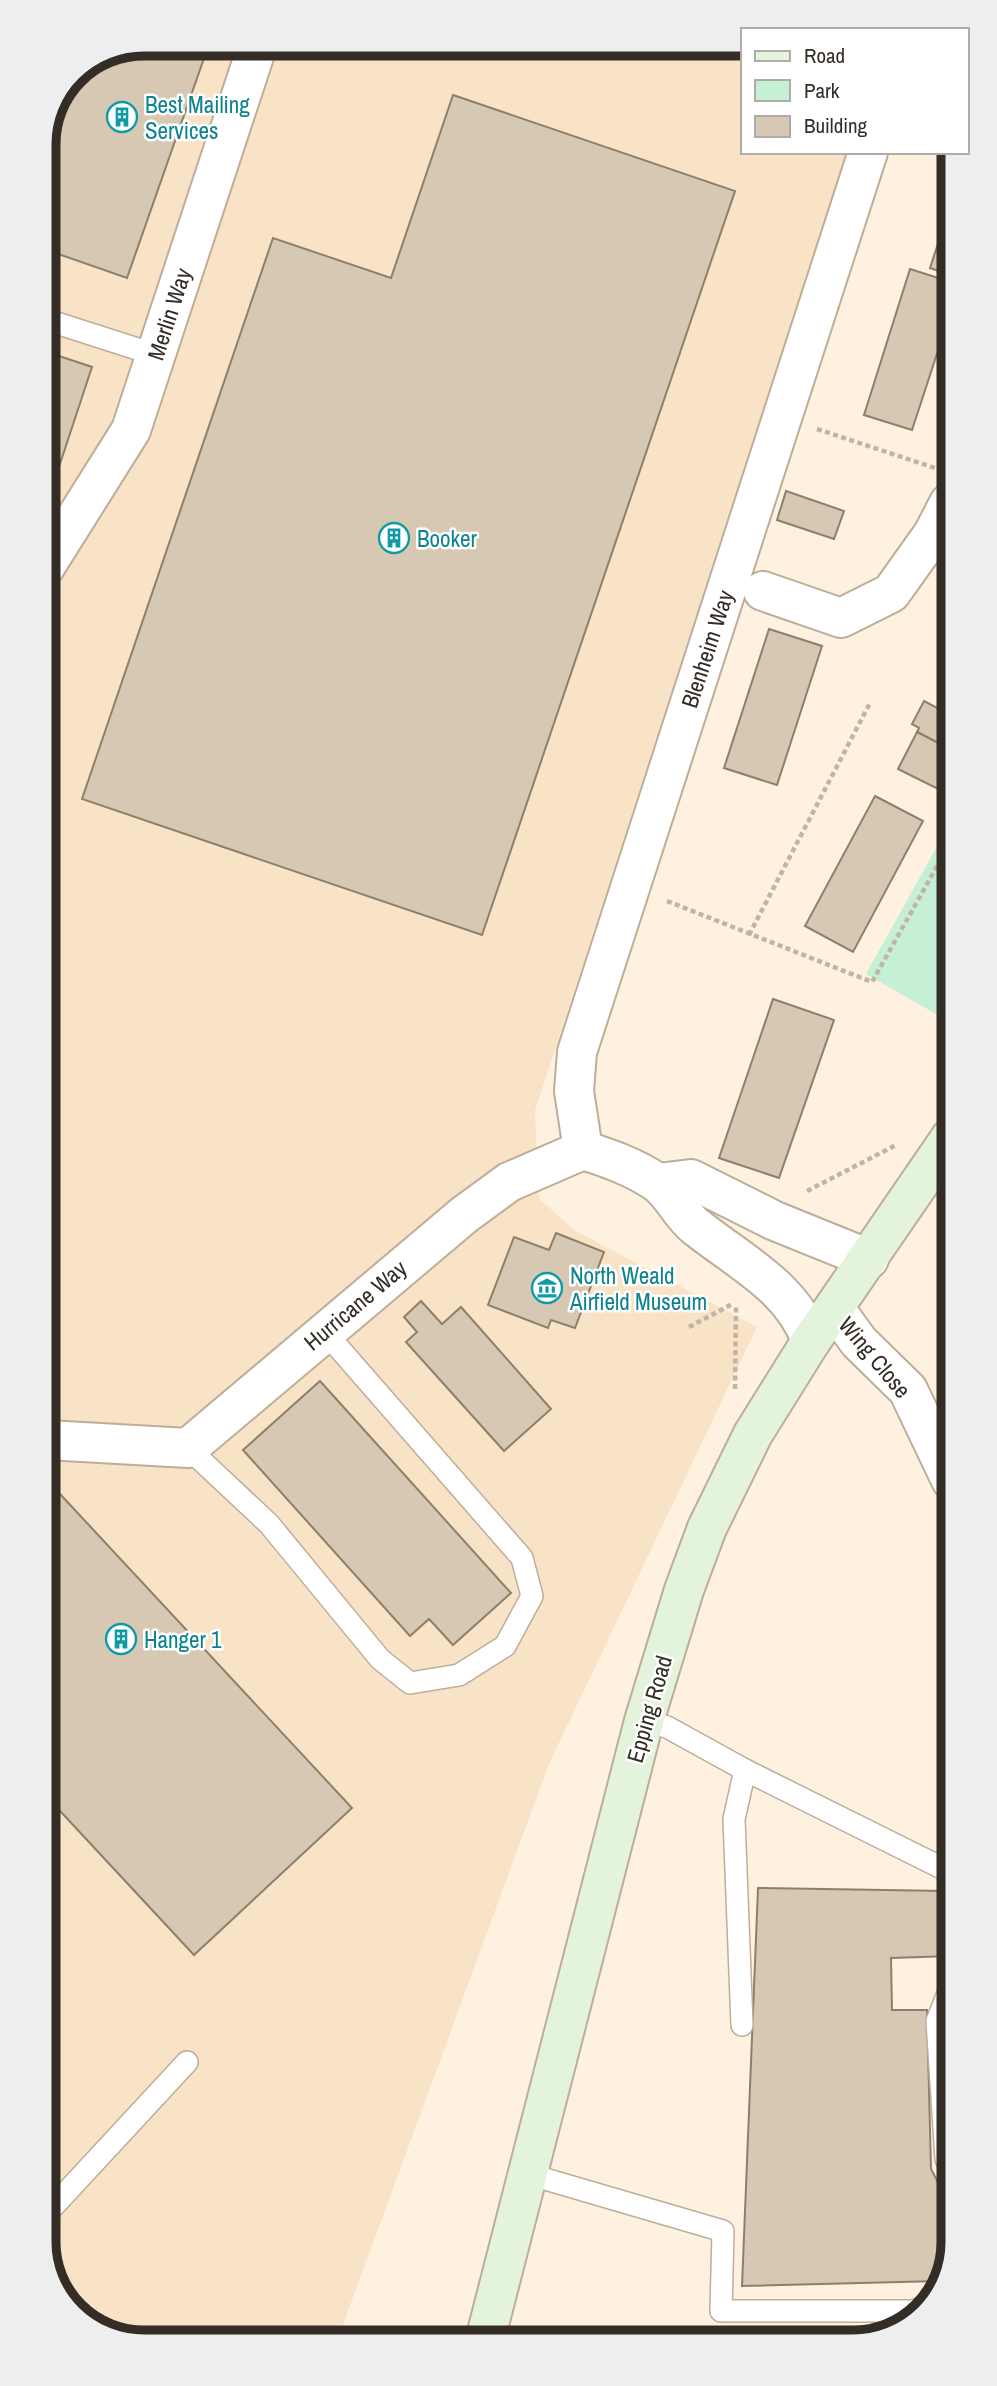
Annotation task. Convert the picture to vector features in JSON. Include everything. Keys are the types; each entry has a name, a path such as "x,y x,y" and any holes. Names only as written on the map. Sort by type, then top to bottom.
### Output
{"main road":[{"name":"Epping Road","path":"488,2330 644,1721 684,1590 707,1528 753,1434 811,1341 941,1153"}],"street":[{"name":"Merlin Way","path":"56,549 131,430 254,56"},
{"name":"Blenheim Way","path":"583,1150 574,1090 577,1052 867,154"},
{"path":"763,591 841,618 891,593 933,534 941,491"},
{"path":"583,1150 622,1163 658,1183 694,1225 748,1262 803,1318 811,1341"},
{"name":"Hurricane Way","path":"188,1448 464,1215 500,1189 583,1150"},
{"path":"658,1183 691,1179 775,1221 869,1258"},
{"name":"Wing Close","path":"835,1308 859,1342 908,1390 941,1459"},
{"path":"56,1441 188,1448"}],"lane":[{"path":"56,323 156,355"},
{"path":"188,1448 269,1524 380,1659 410,1683 459,1675 505,1646 532,1596 522,1558 324,1331"},
{"path":"644,1721 667,1727 745,1770 941,1868"},
{"path":"742,2025 734,1819 745,1770"},
{"path":"941,2011 937,2021 941,2082"},
{"path":"56,2203 187,2062"},
{"path":"528,2175 723,2231 721,2311 907,2311"}],"path":[{"path":"804,425 941,486"},
{"path":"749,935 870,703"},
{"path":"630,886 872,982 941,859"},
{"path":"800,1196 905,1141"},
{"path":"734,1395 736,1292"},
{"path":"689,1327 736,1303"}],"shaded area":[{"path":"741,56 741,154 846,154 535,1111 539,1199 576,1231 757,1327 549,1764 341,2330 139,2330 105,2321 91,2312 78,2300 65,2281 56,2241 56,139 63,111 82,82 95,71 127,58"}],"green space":[{"path":"941,839 941,1017 866,974"}],"building":[{"name":"Best Mailing Services","path":"144,56 205,56 127,278 56,253 56,139 63,111 82,82 111,63"},
{"name":"Booker","path":"453,95 735,191 482,935 82,799 273,238 391,278"},
{"path":"941,234 941,272 930,268"},
{"path":"910,269 941,279 941,341 912,430 864,415"},
{"path":"56,355 92,367 56,476"},
{"path":"786,491 844,511 834,539 777,520"},
{"path":"769,629 822,646 777,785 724,768"},
{"path":"924,701 941,710 941,744 917,732 919,728 912,724"},
{"path":"917,732 941,744 940,790 898,769"},
{"path":"875,796 923,821 853,952 805,926"},
{"path":"773,999 834,1020 779,1178 719,1158"},
{"path":"556,1233 604,1252 575,1328 551,1320 548,1328 488,1305 514,1237 549,1250"},
{"path":"421,1301 442,1324 461,1307 551,1409 504,1451 406,1342 417,1332 404,1317"},
{"path":"320,1381 511,1593 453,1645 429,1619 410,1636 243,1450"},
{"name":"Hanger 1","path":"56,1490 352,1808 194,1955 56,1807"},
{"path":"758,1888 941,1891 941,1956 891,1958 892,2010 927,2010 931,2169 941,2188 940,2253 931,2281 742,2286"}],"place":[{"name":"Best Mailing Services","path":"122,117"},
{"name":"Booker","path":"394,538"},
{"name":"North Weald Airfield Museum","path":"547,1288"},
{"name":"Hanger 1","path":"121,1639"}]}
